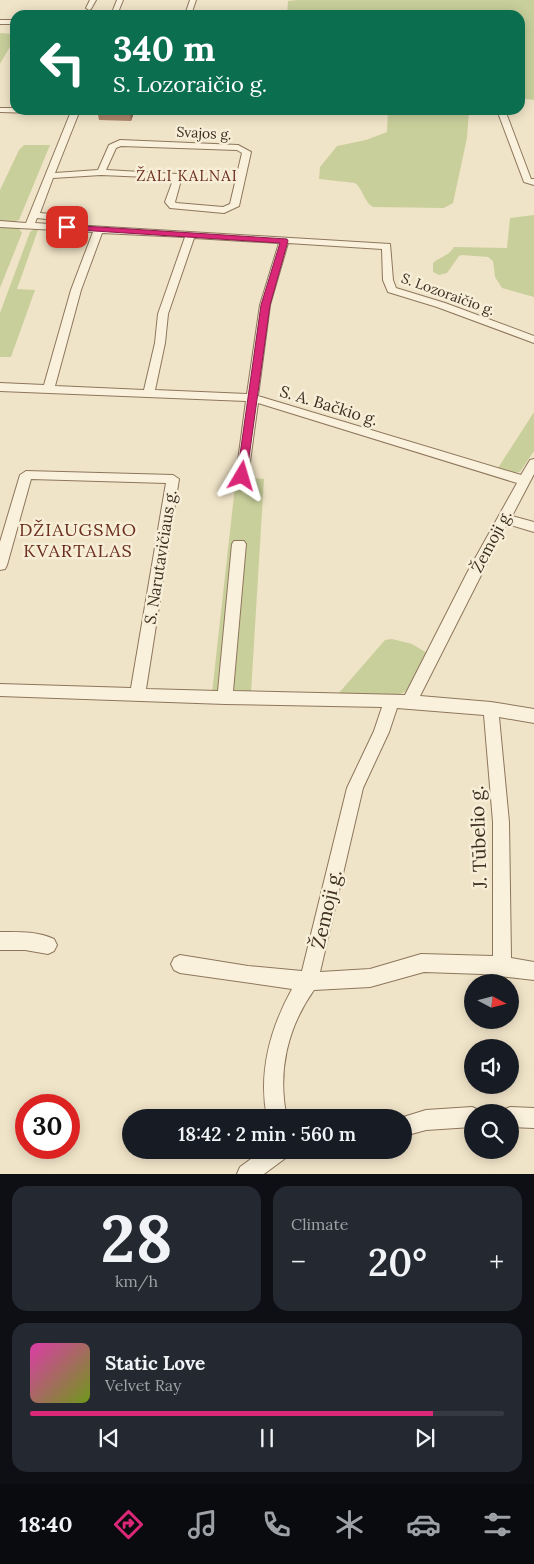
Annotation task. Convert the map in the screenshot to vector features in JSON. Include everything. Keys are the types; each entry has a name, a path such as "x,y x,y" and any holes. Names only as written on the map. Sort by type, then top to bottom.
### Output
{"street":[{"path":"90,8 93,0"},
{"path":"30,225 74,115"},
{"path":"503,115 528,182 534,182"},
{"name":"Svajos g.","path":"50,176 101,172 174,176 177,178 170,202 173,206 224,210 234,206 247,152 238,148 120,142 112,147 101,172"},
{"path":"34,215 66,218 70,221 67,227"},
{"name":"S. Lozoraičio g.","path":"0,224 387,246 388,280 392,290 441,305 534,340"},
{"path":"48,390 76,290 98,230"},
{"path":"149,393 160,343 162,314 190,236"},
{"path":"242,476 265,305 284,241"},
{"name":"S. A. Bačkio g.","path":"0,387 252,398 523,480"},
{"name":"Žemoji g.","path":"410,701 503,518 534,463"},
{"name":"S. Narutavičiaus g.","path":"0,565 26,475 173,479 137,695"},
{"path":"503,518 534,527"},
{"path":"225,698 239,544"},
{"path":"0,690 225,698 410,701 491,708 534,716"},
{"name":"Žemoji g.","path":"276,1109 273,1071 284,1024 298,994 309,981 359,773 389,712 390,701"},
{"name":"J. Tūbelio g.","path":"491,708 501,822 502,965"},
{"path":"0,941 25,941 48,945"},
{"path":"180,964 309,981 362,979 388,974 409,965 423,963 502,965 534,971"},
{"path":"412,1124 426,1120 464,1117"},
{"path":"519,1117 534,1118"},
{"path":"247,1174 268,1159"}],"green space":[{"path":"534,0 534,100 525,99 525,10 287,10 288,1"},
{"path":"0,33 10,34 10,47 0,64"},
{"path":"388,115 469,115 467,138 453,203 444,208 373,207 355,183 319,179 320,167 337,146 366,140 387,132"},
{"path":"24,145 50,145 19,220 13,222 0,221 0,190 19,150"},
{"path":"534,215 534,297 502,288 495,277 493,261 488,257 462,255 459,256 447,273 439,275 433,272 433,263 450,252 454,247 507,248 510,218"},
{"path":"2,227 18,227 22,233 0,288 0,229"},
{"path":"38,230 17,289 35,290 11,357 0,357 0,313 30,232"},
{"path":"534,412 534,451 520,472 513,473 498,468"},
{"path":"236,477 264,479 251,693 212,693"},
{"path":"392,639 412,644 427,653 405,692 397,695 338,694 385,640"}],"district":[{"name":"ŽALI KALNAI","path":"187,176"},
{"name":"DŽIAUGSMO KVARTALAS","path":"78,540"}],"route":[{"path":"67,227 284,241 265,305 242,476"}]}
